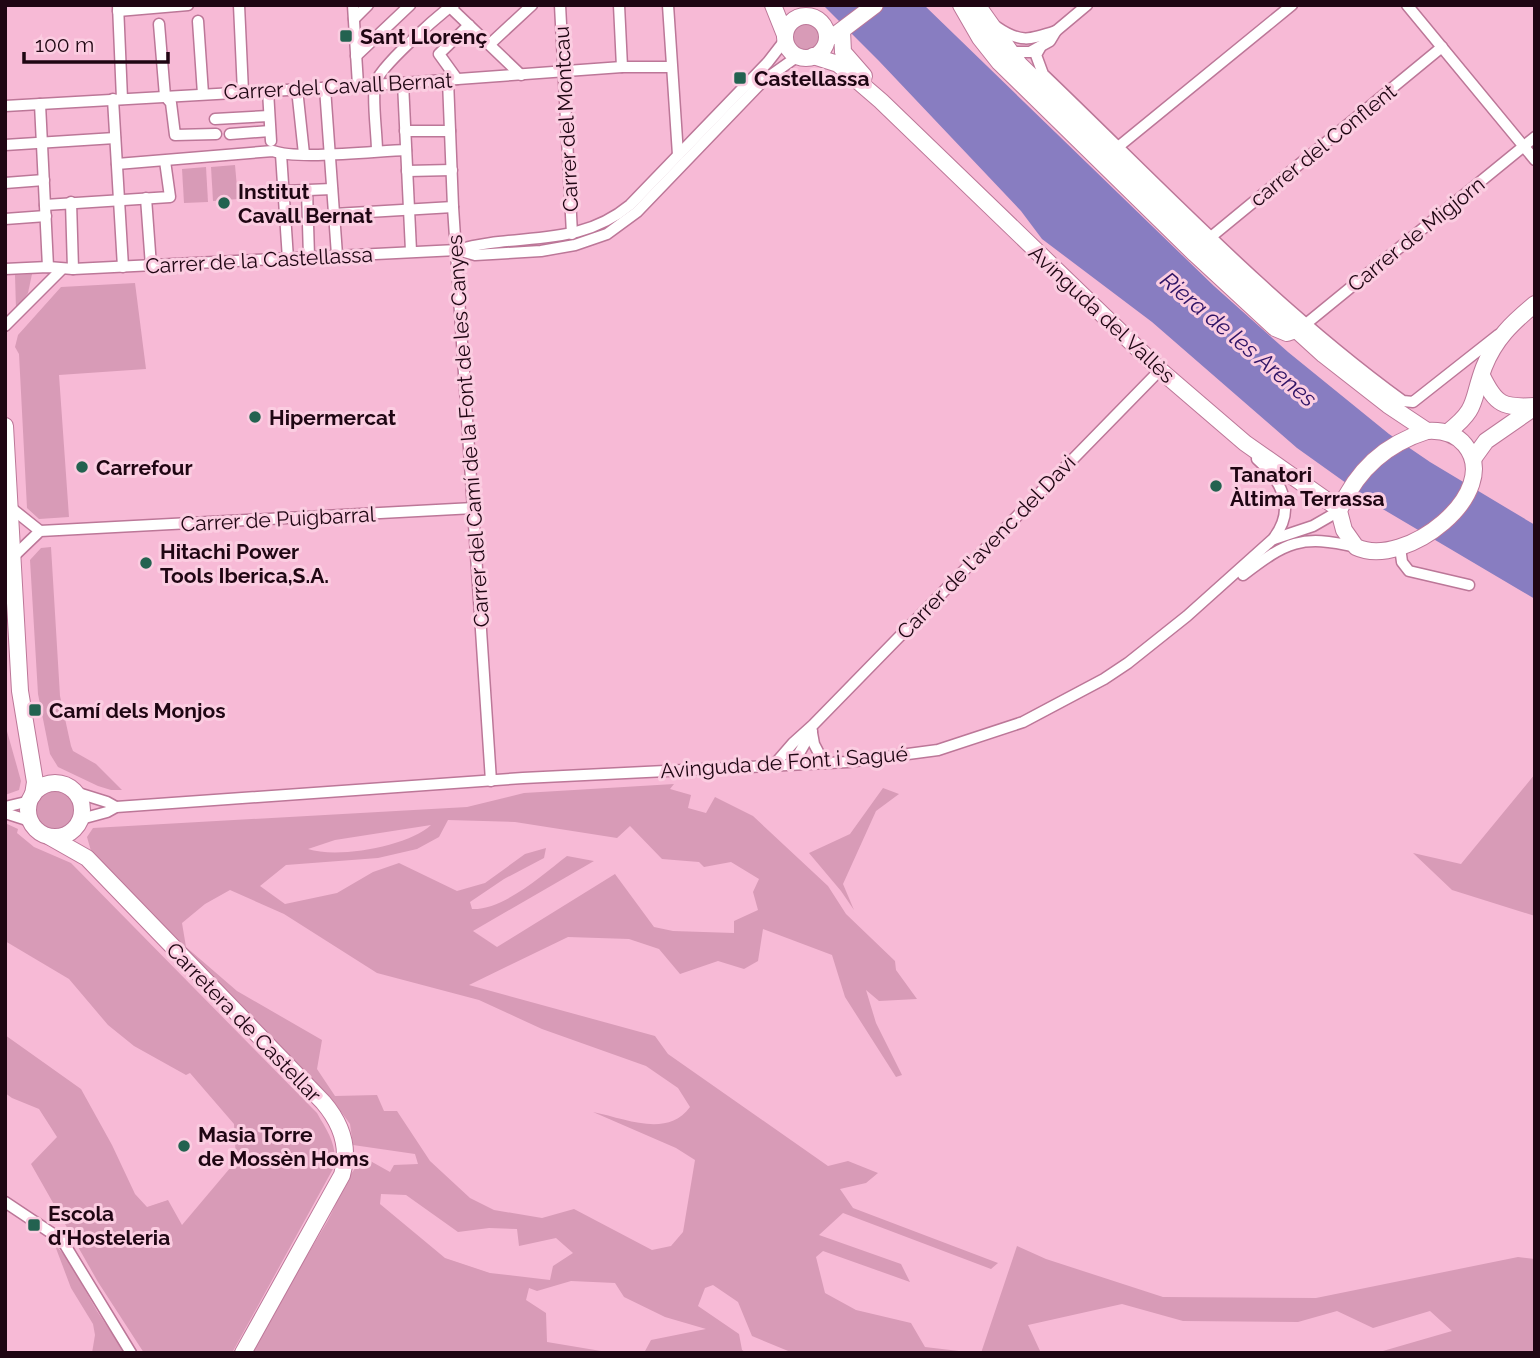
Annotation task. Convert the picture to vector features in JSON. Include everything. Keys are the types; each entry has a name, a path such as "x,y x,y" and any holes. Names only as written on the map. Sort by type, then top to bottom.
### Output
{"main road":[{"path":"773,5 790,50 816,50 875,5"},
{"path":"785,38 789,24 810,10 825,29 816,50"},
{"path":"976,11 1010,49 1019,64 1419,434"},
{"path":"976,11 980,38 999,62 1242,299 1282,332 1301,327"},
{"path":"843,30 843,52"},
{"name":"Avinguda del Vallès","path":"816,50 843,52 881,101 1160,370 1245,443 1340,507"},
{"name":"Avinguda del Vallès","path":"816,50 838,64 881,101"},
{"path":"1535,304 1506,328 1489,356 1471,411 1448,432 1419,434 1383,452 1366,467 1340,507 1344,530 1356,547 1371,552 1388,551 1436,530 1460,504 1470,485 1473,459 1486,441 1535,406"},
{"path":"1482,376 1489,391 1499,402 1511,407 1535,406"},
{"path":"5,426 20,691 35,782 28,809 30,821 38,832 50,837 66,835 79,822 82,808 75,792 64,785 55,783 41,787 31,798"},
{"path":"1448,432 1464,443 1473,459"},
{"path":"31,750 43,771 55,783"},
{"name":"Carretera de Castellar","path":"79,822 79,838 87,858"},
{"name":"Carretera de Castellar","path":"50,837 87,858 323,1102 336,1119 342,1133 345,1159 338,1184 243,1353"}],"street":[{"path":"123,267 115,138 118,8 188,5"},
{"path":"239,5 243,92"},
{"path":"353,5 358,85"},
{"path":"354,19 368,5"},
{"path":"356,56 410,5"},
{"path":"453,5 452,9 522,75"},
{"path":"377,151 375,85 380,73 453,5"},
{"path":"490,44 533,5"},
{"name":"Carrer del Montcau","path":"560,5 572,234"},
{"path":"619,5 622,67"},
{"path":"668,5 678,155"},
{"path":"1010,49 1030,52 1040,48 1087,5"},
{"path":"1118,146 1292,5"},
{"path":"1407,5 1535,160"},
{"path":"976,11 1013,38 1040,37 1056,31"},
{"path":"198,21 203,94"},
{"path":"159,24 164,96 172,103 175,135 216,134"},
{"path":"453,80 439,54 469,25"},
{"name":"Carrer de la Castellassa","path":"457,250 475,244 545,239 572,234 588,230 618,215 768,62 785,38"},
{"name":"carrer del Conflent","path":"1207,240 1442,47"},
{"path":"1040,48 1036,55 1043,74"},
{"path":"1010,49 1043,74 1118,146 1207,240"},
{"name":"Carrer de la Castellassa","path":"5,269 48,267 61,270 411,251 457,250 475,255 541,251 583,243 607,234 638,212 763,80 816,50"},
{"name":"Carrer del Cavall Bernat","path":"5,106 375,85 622,67 671,67"},
{"name":"Carrer del Camí de la Font de les Canyes","path":"453,80 450,131 453,207 491,781"},
{"path":"403,83 411,251"},
{"path":"325,88 337,256"},
{"path":"297,89 304,154"},
{"path":"230,134 270,136 268,91"},
{"path":"40,104 48,267"},
{"path":"215,119 269,116"},
{"path":"405,131 450,131"},
{"path":"5,145 115,138"},
{"name":"Carrer de Migjorn","path":"1301,327 1535,138"},
{"path":"117,164 273,150 281,154 304,154 406,150"},
{"path":"281,154 288,259"},
{"path":"5,219 71,202 170,197 165,161"},
{"path":"407,170 452,170"},
{"path":"5,183 44,180"},
{"path":"284,191 332,189"},
{"path":"307,190 309,257"},
{"path":"146,198 151,265"},
{"path":"71,202 73,269"},
{"path":"334,214 453,207"},
{"path":"1151,209 1190,241 1207,240"},
{"path":"1207,240 1203,254 1237,288 1242,299"},
{"path":"30,269 36,274 35,296"},
{"path":"5,326 61,270"},
{"path":"1301,327 1403,401 1413,402 1506,328"},
{"name":"Carrer de l'avenc del Davi","path":"774,765 793,743 813,729 1160,370"},
{"path":"1245,443 1252,455 1275,477 1284,495 1283,517 1273,539"},
{"path":"10,507 40,531 13,557"},
{"path":"1273,539 1313,526 1340,507"},
{"name":"Carrer de Puigbarral","path":"40,531 474,508"},
{"name":"Avinguda de Font i Sagué","path":"79,822 116,807 633,771 877,760 938,750 1013,726 1104,679 1186,616 1273,539"},
{"path":"1186,616 1273,552 1315,539 1356,547"},
{"path":"1400,547 1402,562 1409,571 1469,586"},
{"path":"813,729 814,744 824,763"},
{"name":"Carrer de l'avenc del Davi","path":"793,764 813,729"},
{"name":"Avinguda de Font i Sagué","path":"75,792 116,807"},
{"path":"5,807 31,798"},
{"path":"5,813 30,821"},
{"path":"5,1202 62,1240 131,1353"}],"shaded area":[{"path":"805,22 811,23 819,31 819,43 811,51 805,52 799,51 791,43 790,37 791,31 799,23"},
{"path":"235,165 238,199 213,201 211,167"},
{"path":"206,167 208,202 184,203 182,169"},
{"path":"32,274 28,293 16,309 15,275"},
{"path":"135,283 146,369 59,375 69,517 39,519 27,508 19,354 15,347 18,335 61,287"},
{"path":"51,547 60,696 71,746 73,751 96,764 122,790 98,786 58,767 50,754 38,694 30,560 41,548"},
{"path":"5,724 21,781 19,790 5,795"},
{"path":"1535,774 1535,916 1452,890 1413,853 1461,864"},
{"path":"674,784 670,789 691,795 688,808 706,813 715,797 753,816 828,886 846,914 895,961 896,970 917,999 879,1001 866,990 876,1023 902,1075 896,1077 845,997 832,955 763,929 758,961 744,969 718,961 680,974 659,949 629,939 568,937 469,985 655,1036 668,1054 828,1166 848,1161 878,1173 866,1183 840,1189 853,1208 998,1263 991,1269 843,1213 819,1235 901,1264 910,1282 823,1251 816,1257 825,1293 856,1310 911,1323 925,1347 976,1353 793,1353 752,1336 738,1302 713,1285 705,1288 698,1306 739,1334 742,1350 747,1353 644,1353 651,1340 706,1329 665,1317 624,1297 615,1283 571,1281 537,1291 529,1288 526,1300 546,1313 547,1342 613,1353 250,1353 358,1164 365,1158 390,1172 394,1165 418,1164 415,1154 353,1145 350,1124 331,1098 91,851 87,837 93,828 467,807 524,793","holes":["448,820 515,822 617,838 630,826 662,859 699,862 704,867 731,862 759,879 753,892 758,910 734,921 734,933 673,931 654,927 615,874 497,947 473,931 594,861 567,856 510,898 484,908 472,909 470,902 504,879 544,858 546,848 525,854 485,883 457,891 399,863 373,872 337,893 285,904 260,886 286,865 378,858 417,849 439,837","431,825 407,839 372,849 337,852 308,849 335,840","230,890 284,914 377,973 479,1000 542,1029 646,1066 678,1088 690,1107 681,1116 670,1122 646,1124 593,1112 676,1148 695,1160 683,1232 671,1246 652,1250 574,1209 542,1218 494,1210 470,1198 430,1161 397,1111 384,1111 377,1095 335,1096 317,1069 322,1040 237,991 186,947 182,923 205,904","381,1194 406,1195 458,1232 489,1228 517,1229 519,1246 556,1238 573,1253 553,1266 550,1280 490,1273 445,1258 380,1204"]},
{"path":"883,788 899,794 876,811 843,884 854,910 809,853 850,834"},
{"path":"55,790 63,791 69,796 74,802 74,818 69,824 63,829 55,830 47,829 41,824 36,818 35,810 36,802 41,796 47,791"},
{"path":"5,823 18,829 17,833 34,847 71,863 317,1113 331,1139 334,1167 232,1353 144,1353 98,1282 31,1164 57,1137 39,1109 5,1093 5,1035 81,1089 135,1194 147,1207 168,1200 182,1225 236,1161 234,1124 190,1073 186,1075 134,1046 108,1025 69,979 5,941"},
{"path":"54,1243 68,1260 125,1353 92,1353 95,1335 93,1324 71,1288"},
{"path":"1017,1246 1046,1259 1163,1297 1316,1298 1518,1257 1535,1259 1535,1353 1376,1353 1452,1331 1430,1311 1373,1328 1337,1311 1298,1322 1183,1321 1122,1304 1028,1325 1041,1353 981,1353"}],"water":[{"name":"Riera de les Arenes","path":"823,5 924,5 1214,286 1288,352 1389,434 1535,525 1535,599 1381,508 1297,448 1152,322 1042,239 1021,211"}],"place":[{"name":"Sant Llorenç","path":"346,36"},
{"name":"Castellassa","path":"740,78"},
{"name":"Institut Cavall Bernat","path":"224,203"},
{"name":"Hipermercat","path":"255,417"},
{"name":"Carrefour","path":"82,467"},
{"name":"Tanatori Àltima Terrassa","path":"1216,486"},
{"name":"Hitachi Power Tools Iberica,S.A.","path":"146,563"},
{"name":"Camí dels Monjos","path":"35,710"},
{"name":"Masia Torre de Mossèn Homs","path":"184,1146"},
{"name":"Escola d'Hosteleria","path":"34,1225"}]}
